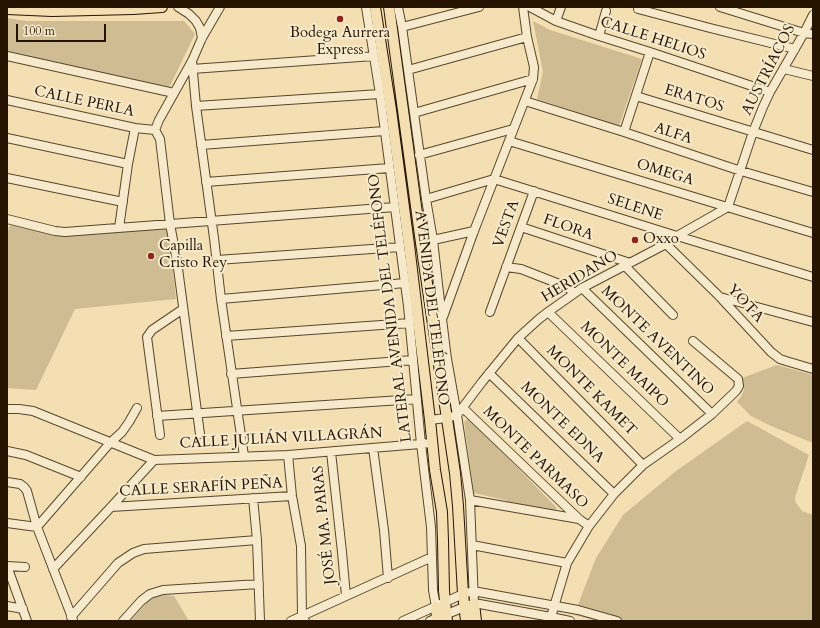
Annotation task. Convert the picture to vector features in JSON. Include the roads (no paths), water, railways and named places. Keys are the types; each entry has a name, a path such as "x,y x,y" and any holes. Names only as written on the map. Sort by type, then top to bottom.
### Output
{"main road":[{"path":"7,9 133,9 162,7"},
{"name":"AVENIDA DEL TELÉFONO","path":"375,7 386,111 412,306 430,420 435,470 442,512 443,577 440,619"},
{"name":"AVENIDA DEL TELÉFONO","path":"389,7 405,89 446,418 457,491 462,594 466,621"},
{"path":"474,603 476,621"}],"street":[{"path":"178,7 189,14 196,21 200,28 202,38"},
{"path":"200,434 177,261 170,224 160,139 155,130 174,93 192,65 202,38 220,7"},
{"name":"LATERAL AVENIDA DEL TELÉFONO","path":"366,7 380,94 386,111 384,131 405,283 412,306 410,323 421,444 431,527 433,590 440,604"},
{"path":"398,7 408,70 405,89 414,113 442,320 470,500 474,603"},
{"path":"402,27 479,7"},
{"path":"442,320 474,231 533,80 534,67 527,37 523,7"},
{"name":"CALLE HELIOS","path":"530,7 556,21 770,92"},
{"path":"556,21 561,7"},
{"path":"720,7 804,33 813,34"},
{"path":"638,10 795,49"},
{"path":"599,36 606,11"},
{"name":"AUSTRÍACOS","path":"728,207 763,107 813,15"},
{"path":"408,70 527,37"},
{"path":"624,132 650,52"},
{"path":"7,56 174,93"},
{"path":"192,65 374,56"},
{"path":"192,65 221,299 244,456"},
{"path":"784,69 813,76"},
{"path":"414,113 533,80"},
{"path":"196,106 380,94"},
{"name":"ERATOS","path":"636,96 813,150"},
{"name":"CALLE PERLA","path":"7,100 135,128 155,130"},
{"name":"ALFA","path":"525,101 741,171 813,192"},
{"path":"119,228 128,164 135,128"},
{"path":"419,156 513,130"},
{"path":"202,145 384,131"},
{"path":"7,138 128,164"},
{"name":"OMEGA","path":"509,141 813,233"},
{"path":"206,182 389,168"},
{"path":"7,178 123,202"},
{"path":"426,199 494,179"},
{"name":"SELENE","path":"494,179 813,277"},
{"name":"VESTA","path":"490,312 534,191"},
{"name":"HERIDANO","path":"430,420 446,418 457,414 518,338 548,312 574,293 666,244 677,236 728,207"},
{"path":"7,219 55,231 65,232 395,208"},
{"name":"FLORA","path":"521,227 627,265"},
{"path":"432,240 474,231"},
{"name":"YOTA","path":"666,244 720,297 770,352 786,362 813,369"},
{"path":"217,260 400,247"},
{"path":"627,265 673,314"},
{"path":"506,267 521,269 567,287 574,293"},
{"path":"221,299 405,283"},
{"name":"MONTE AVENTINO","path":"582,288 712,414"},
{"path":"720,297 813,322"},
{"path":"160,435 147,337 152,330 183,309"},
{"name":"MONTE MAIPO","path":"548,312 680,439"},
{"path":"226,336 410,323"},
{"name":"MONTE KAMET","path":"518,338 643,465"},
{"path":"551,617 567,563 589,526 614,494 643,465 712,414 736,391 739,386 738,379 693,341"},
{"path":"231,374 413,360"},
{"name":"MONTE EDNA","path":"489,374 614,494"},
{"path":"157,416 417,399"},
{"path":"37,527 110,443 122,432 137,408"},
{"name":"MONTE PARMASO","path":"463,408 579,519 589,526"},
{"path":"7,409 33,411 154,460 53,569"},
{"name":"CALLE JULIÁN VILLAGRÁN","path":"154,460 288,455 432,443"},
{"path":"373,448 384,530 388,578"},
{"path":"7,451 26,454 81,477"},
{"name":"JOSÉ MA. PARAS","path":"331,452 346,596"},
{"path":"288,455 292,496 301,546 304,618"},
{"path":"7,482 20,484 27,491 37,527 72,619 118,563 133,553 144,549 257,540"},
{"name":"CALLE SERAFÍN PEÑA","path":"112,507 292,496"},
{"path":"253,498 257,540 260,621"},
{"path":"470,500 579,519"},
{"path":"7,523 37,527"},
{"path":"472,545 567,563"},
{"path":"291,621 304,618 346,596 432,557"},
{"path":"24,567 7,566 27,621"},
{"path":"122,621 141,601 150,594 163,590 259,584"},
{"path":"403,621 462,594 473,591 578,610 616,621"},
{"path":"440,619 474,603 570,621"},
{"path":"7,606 23,609"}],"place":[{"name":"Bodega Aurrera Express","path":"340,19"},
{"name":"Oxxo","path":"635,240"},
{"name":"Capilla Cristo Rey","path":"151,256"}]}
